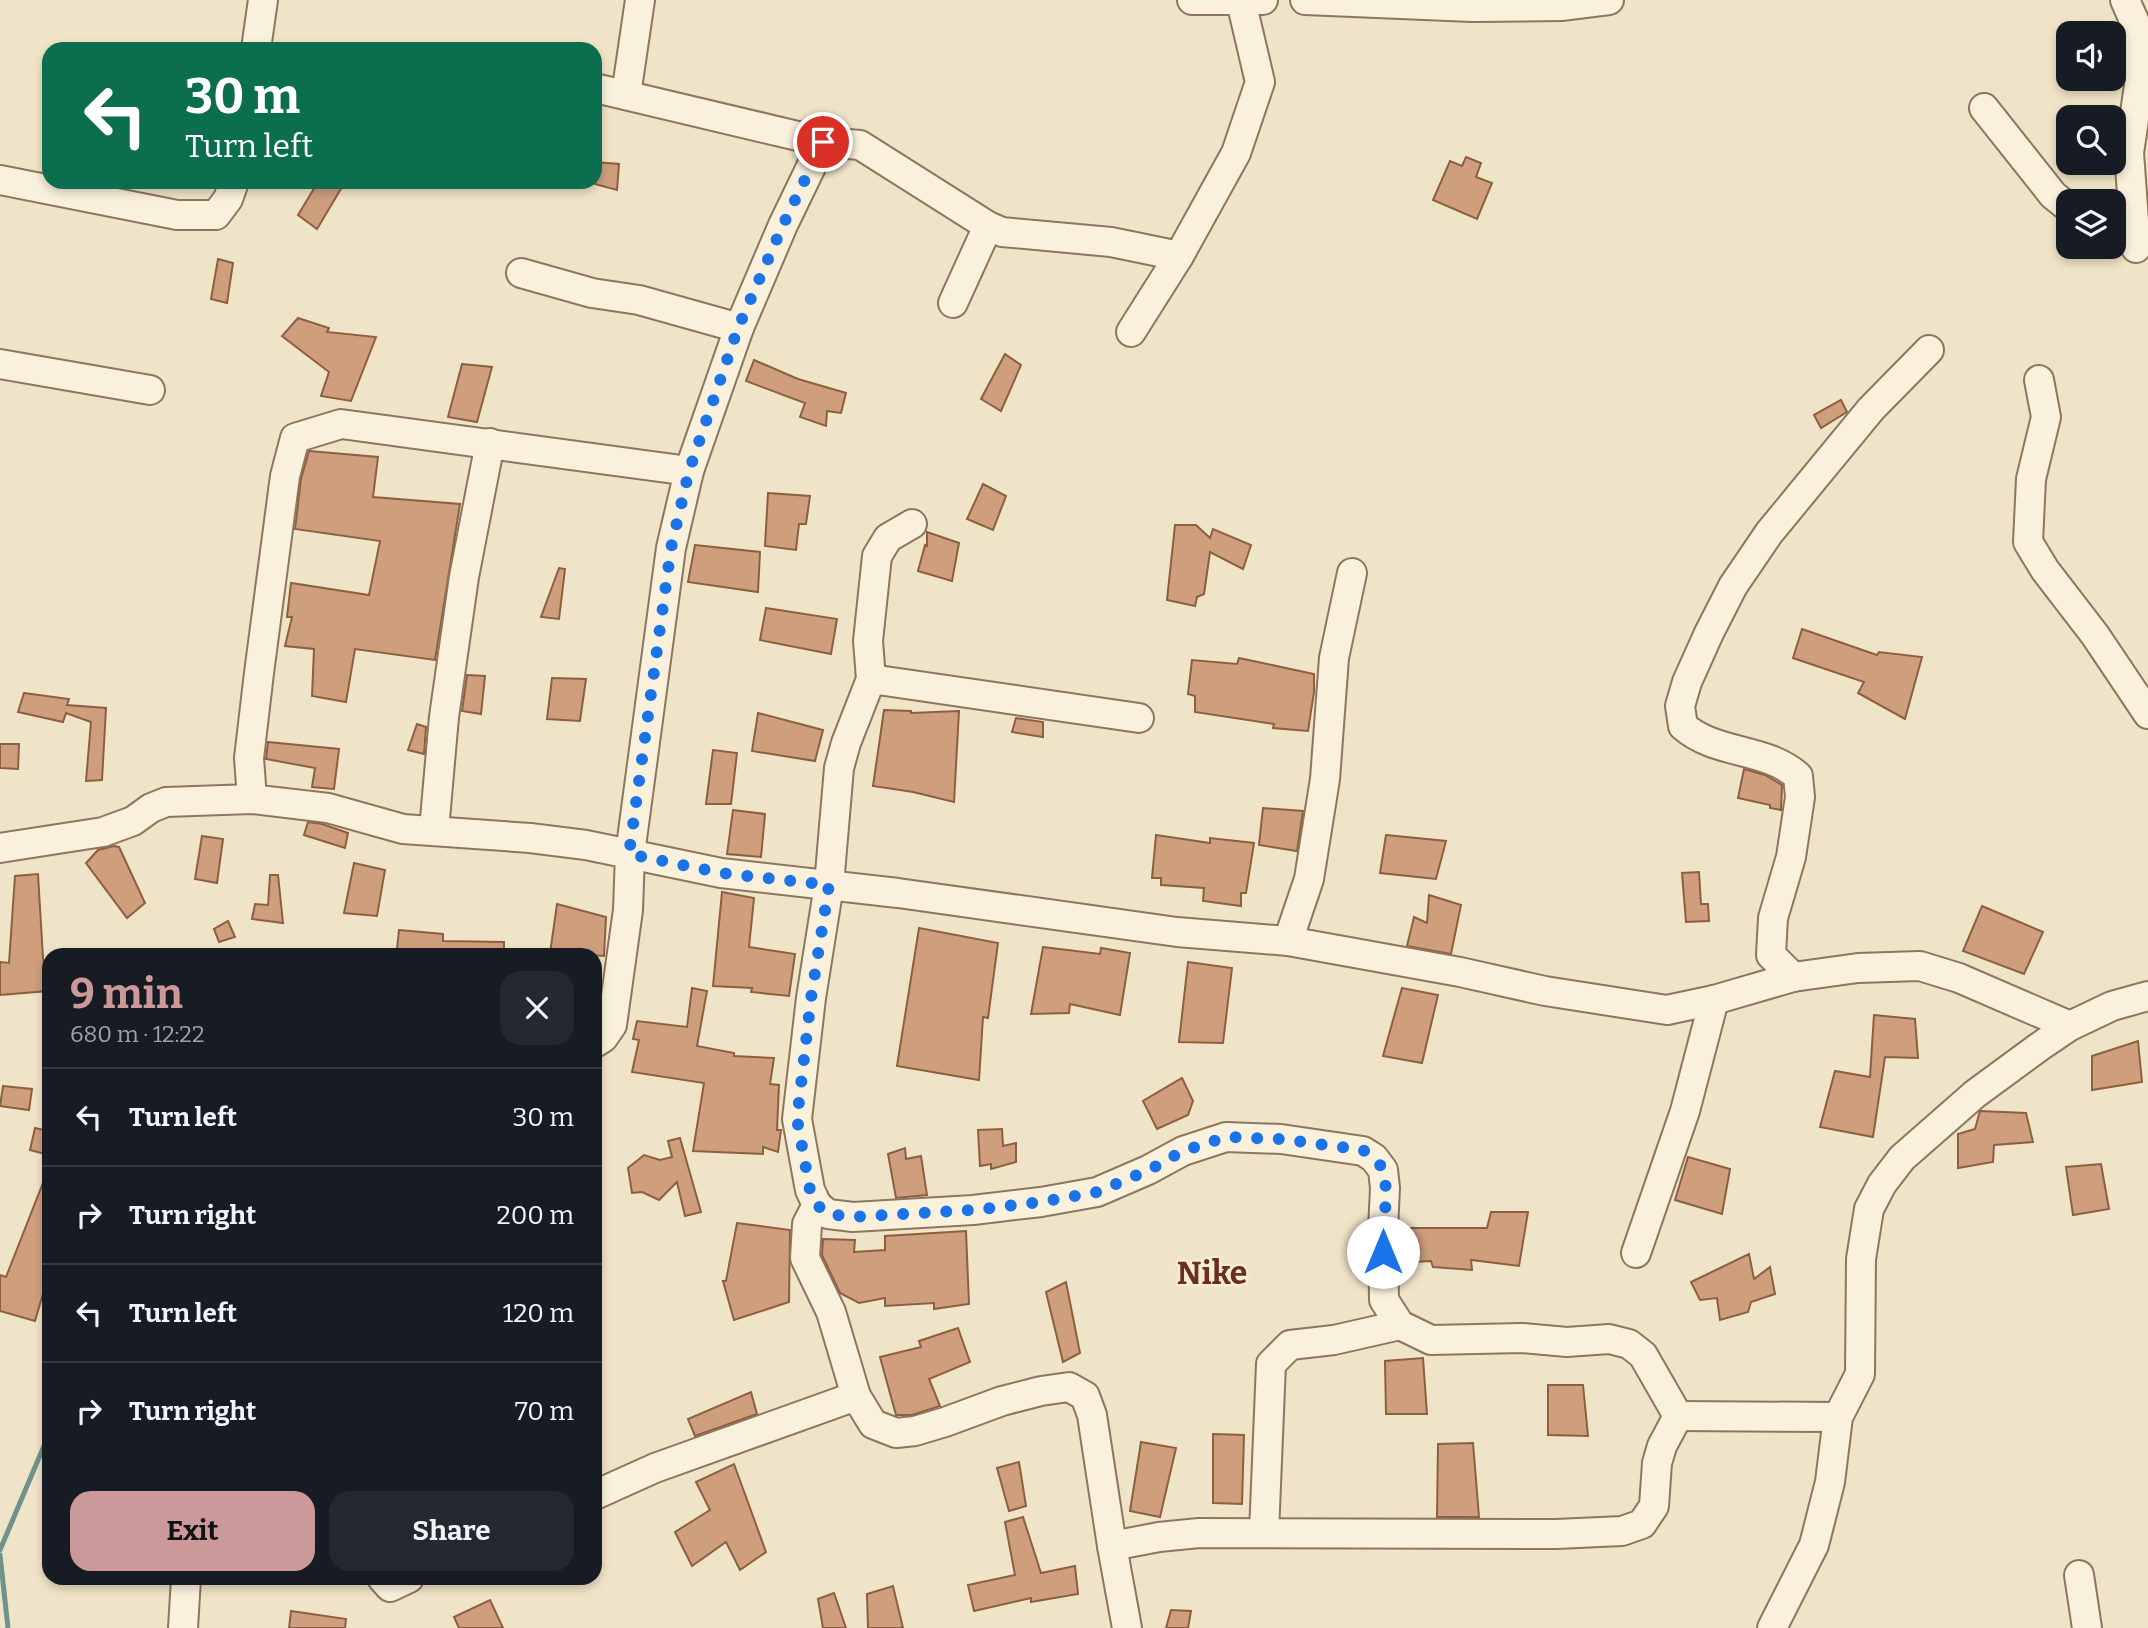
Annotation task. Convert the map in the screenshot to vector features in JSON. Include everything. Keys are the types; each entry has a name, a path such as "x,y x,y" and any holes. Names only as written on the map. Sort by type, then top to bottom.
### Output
{"street":[{"path":"257,42 263,0"},
{"path":"626,95 640,0"},
{"path":"1192,0 1263,0"},
{"path":"1305,0 1472,7 1561,6 1609,0"},
{"path":"2124,0 2136,24 2140,79 2129,153 2132,247"},
{"path":"1131,332 1179,256 1236,153 1260,82 1241,1"},
{"path":"602,90 823,142 860,145 988,226 1002,232 1111,242 1179,256"},
{"path":"1984,108 2056,197"},
{"path":"602,1038 612,1025 628,910 629,854 671,548 689,471 738,328 823,142"},
{"path":"0,180 42,188"},
{"path":"46,189 177,215 196,216 216,215 232,189"},
{"path":"953,303 988,226"},
{"path":"521,273 592,293 639,300 738,328"},
{"path":"1793,977 1771,955 1773,918 1793,845 1800,797 1798,776 1786,766 1765,756 1695,737 1683,726 1680,706 1687,682 1733,586 1769,533 1871,409 1929,349"},
{"path":"0,364 150,390"},
{"path":"2039,380 2046,417 2031,479 2028,542 2148,714"},
{"path":"252,799 249,758 260,659 285,476 295,438 341,424 689,471"},
{"path":"434,830 444,717 462,590 489,443"},
{"path":"912,524 888,538 877,556 868,641 872,679 846,743 839,768 829,885 811,998 797,1119 810,1190 817,1205 828,1214 853,1217 974,1210 1041,1202 1097,1192 1149,1170 1183,1151 1226,1137 1281,1139 1363,1150 1384,1170 1384,1300 1400,1325 1431,1340 1522,1338 1567,1342 1609,1339 1629,1344 1643,1355 1678,1416"},
{"path":"1288,940 1309,879 1325,779 1334,658 1352,573"},
{"path":"872,679 1139,718"},
{"path":"0,848 103,832 133,821 151,808 166,802 252,799 328,808 402,829 530,838 629,854 721,873 1165,931 1288,940 1545,991 1656,1009 1668,1010 1714,1000 1793,977 1858,968 1920,966 1959,978 2070,1026"},
{"path":"1772,1628 1814,1545 1830,1482 1838,1416 1860,1374 1864,1235 1869,1209 1882,1184 1902,1158 1975,1094 2070,1026 2112,1006 2148,996"},
{"path":"1636,1253 1685,1111 1714,1000"},
{"path":"817,1205 807,1224 805,1258 831,1312 856,1396 873,1424 896,1433 915,1431 1002,1401 1041,1391 1069,1387 1084,1396 1092,1415 1111,1546 1127,1628"},
{"path":"1264,1533 1272,1364 1290,1345 1334,1340 1400,1325"},
{"path":"602,1492 655,1468 856,1396"},
{"path":"1678,1416 1838,1416"},
{"path":"1111,1546 1199,1533 1556,1534 1622,1531 1642,1524 1654,1506 1660,1454 1678,1416"},
{"path":"2079,1575 2087,1628"},
{"path":"183,1628 186,1585"}],"building":[{"path":"1466,157 1481,163 1476,177 1492,183 1477,219 1433,200 1450,161 1462,166"},
{"path":"602,163 619,164 617,190 602,186"},
{"path":"314,189 341,189 317,229 298,215"},
{"path":"218,259 233,263 227,303 211,299"},
{"path":"298,318 329,328 327,332 376,337 351,401 321,396 329,372 282,336"},
{"path":"1005,354 1021,365 1001,411 981,399"},
{"path":"754,360 798,379 846,393 841,413 827,411 826,426 800,417 805,403 746,381"},
{"path":"462,364 492,367 477,422 448,417"},
{"path":"1841,400 1847,412 1821,428 1814,415"},
{"path":"309,451 378,457 373,497 460,504 435,660 355,649 346,702 312,696 314,649 285,646 292,617 287,617 291,583 369,595 380,541 295,529 301,479"},
{"path":"983,484 1006,496 993,530 967,519"},
{"path":"768,493 810,496 806,524 799,524 796,550 765,546"},
{"path":"1175,525 1196,525 1210,538 1213,529 1251,545 1243,569 1210,552 1204,594 1197,597 1195,606 1167,600"},
{"path":"927,532 959,543 952,581 918,571 925,545 927,546"},
{"path":"695,545 760,552 758,592 688,582"},
{"path":"559,568 565,569 559,619 541,617"},
{"path":"766,608 837,619 831,654 760,640"},
{"path":"1802,629 1877,655 1879,652 1922,657 1905,719 1858,693 1864,682 1793,658"},
{"path":"1239,658 1314,674 1308,731 1273,728 1274,724 1195,712 1195,696 1188,694 1192,660 1237,664"},
{"path":"467,675 485,676 481,714 462,711"},
{"path":"552,678 586,679 580,721 547,719"},
{"path":"24,693 69,699 67,705 106,708 102,780 86,781 91,722 66,713 63,722 18,712"},
{"path":"884,710 911,713 959,711 954,802 873,786"},
{"path":"758,713 823,730 815,761 752,751"},
{"path":"1016,718 1043,722 1043,737 1012,732"},
{"path":"417,724 426,727 424,754 408,750"},
{"path":"268,742 339,749 334,789 312,787 315,768 266,759"},
{"path":"0,744 19,744 18,769 0,768"},
{"path":"713,750 737,753 731,804 706,804"},
{"path":"1744,769 1765,775 1782,785 1781,810 1738,798"},
{"path":"1263,808 1303,811 1297,851 1259,845"},
{"path":"733,810 765,814 761,857 727,854"},
{"path":"308,822 348,833 345,848 304,835"},
{"path":"1156,835 1210,843 1210,838 1254,843 1246,893 1241,893 1241,906 1203,901 1204,888 1161,885 1161,878 1152,878"},
{"path":"1386,835 1446,841 1436,879 1380,873"},
{"path":"202,836 223,839 217,883 195,879"},
{"path":"119,847 145,903 127,918 86,863 98,850"},
{"path":"354,863 385,870 377,916 344,913"},
{"path":"1699,872 1701,904 1708,904 1709,921 1686,922 1682,873"},
{"path":"38,874 42,992 0,995 0,962 9,963 15,876"},
{"path":"270,875 278,875 283,923 252,919 255,904 268,905"},
{"path":"722,892 754,898 749,947 795,954 789,996 751,992 752,988 713,986"},
{"path":"1429,895 1461,905 1451,954 1407,946 1414,917 1427,923"},
{"path":"557,904 606,917 604,956 602,948 551,948"},
{"path":"1982,906 2043,932 2024,974 1963,951"},
{"path":"228,921 235,937 219,942 214,929"},
{"path":"919,928 998,943 988,1018 983,1017 979,1080 897,1066"},
{"path":"399,930 443,934 443,941 504,942 504,948 397,948"},
{"path":"1043,947 1100,954 1101,948 1130,953 1120,1015 1070,1004 1069,1013 1031,1014"},
{"path":"1188,962 1232,968 1223,1043 1179,1042"},
{"path":"692,988 707,991 697,1046 734,1053 734,1056 774,1058 770,1084 779,1085 777,1130 781,1130 778,1152 763,1147 763,1154 693,1151 704,1083 632,1072 639,1040 633,1039 637,1021 687,1027"},
{"path":"1402,988 1438,995 1422,1063 1383,1056"},
{"path":"1874,1015 1915,1019 1918,1058 1885,1057 1873,1137 1820,1127 1835,1071 1870,1077"},
{"path":"2138,1041 2142,1082 2092,1090 2092,1056"},
{"path":"1182,1078 1193,1101 1188,1115 1157,1129 1143,1101"},
{"path":"3,1086 32,1089 29,1110 0,1106"},
{"path":"1980,1111 2026,1113 2033,1142 1994,1145 1993,1162 1958,1168 1958,1134 1975,1129"},
{"path":"35,1128 42,1130 42,1153 30,1150"},
{"path":"1002,1129 1003,1146 1016,1143 1016,1162 991,1169 991,1164 980,1166 978,1130"},
{"path":"680,1138 701,1212 685,1216 677,1182 659,1200 642,1192 632,1193 628,1168 644,1155 660,1160 672,1157 668,1141"},
{"path":"905,1148 906,1159 921,1156 927,1195 896,1198 888,1154"},
{"path":"1688,1157 1730,1169 1722,1214 1675,1200"},
{"path":"2101,1164 2109,1209 2073,1215 2066,1167"},
{"path":"42,1185 42,1297 35,1321 0,1311 0,1275 6,1277"},
{"path":"1491,1212 1528,1212 1519,1266 1471,1260 1472,1270 1433,1267 1431,1261 1413,1262 1413,1257 1400,1258 1401,1228 1487,1228"},
{"path":"737,1223 790,1230 789,1302 734,1320 723,1281 726,1281"},
{"path":"966,1231 969,1304 934,1309 934,1303 885,1306 885,1298 859,1303 840,1293 822,1255 823,1239 855,1240 854,1252 885,1250 885,1236"},
{"path":"1749,1254 1754,1279 1770,1267 1775,1294 1751,1302 1748,1312 1720,1320 1717,1298 1700,1300 1691,1282"},
{"path":"1066,1282 1080,1353 1063,1362 1046,1292"},
{"path":"958,1328 970,1362 929,1379 940,1406 912,1415 896,1415 880,1357 921,1347 919,1341"},
{"path":"1423,1358 1427,1414 1386,1414 1385,1361"},
{"path":"1548,1385 1583,1385 1588,1436 1548,1435"},
{"path":"751,1392 757,1414 695,1436 688,1419"},
{"path":"1213,1434 1244,1435 1242,1504 1213,1503"},
{"path":"1141,1442 1176,1448 1160,1517 1130,1511"},
{"path":"1473,1443 1479,1517 1437,1517 1438,1444"},
{"path":"1019,1462 1026,1506 1009,1511 997,1468"},
{"path":"734,1464 766,1552 740,1570 726,1542 692,1566 675,1532 710,1510 696,1482"},
{"path":"1023,1517 1041,1573 1075,1566 1078,1594 1031,1602 1031,1598 974,1611 968,1585 1015,1575 1005,1522"},
{"path":"893,1586 903,1628 868,1628 867,1594"},
{"path":"834,1593 846,1628 823,1628 818,1599"},
{"path":"490,1600 503,1628 459,1628 454,1617"},
{"path":"1171,1610 1191,1611 1188,1628 1166,1628"},
{"path":"291,1611 346,1619 345,1628 289,1628"}],"waterway":[{"path":"0,1550 42,1451"},
{"path":"0,1555 8,1628"}],"district":[{"name":"Nike","path":"1212,1273"}],"route":[{"path":"823,142 738,328 689,471 671,548 629,854 721,873 829,885 811,998 797,1119 810,1190 817,1205 828,1214 853,1217 974,1210 1041,1202 1097,1192 1149,1170 1183,1151 1226,1137 1281,1139 1363,1150 1374,1158 1384,1170 1383,1252"}]}
